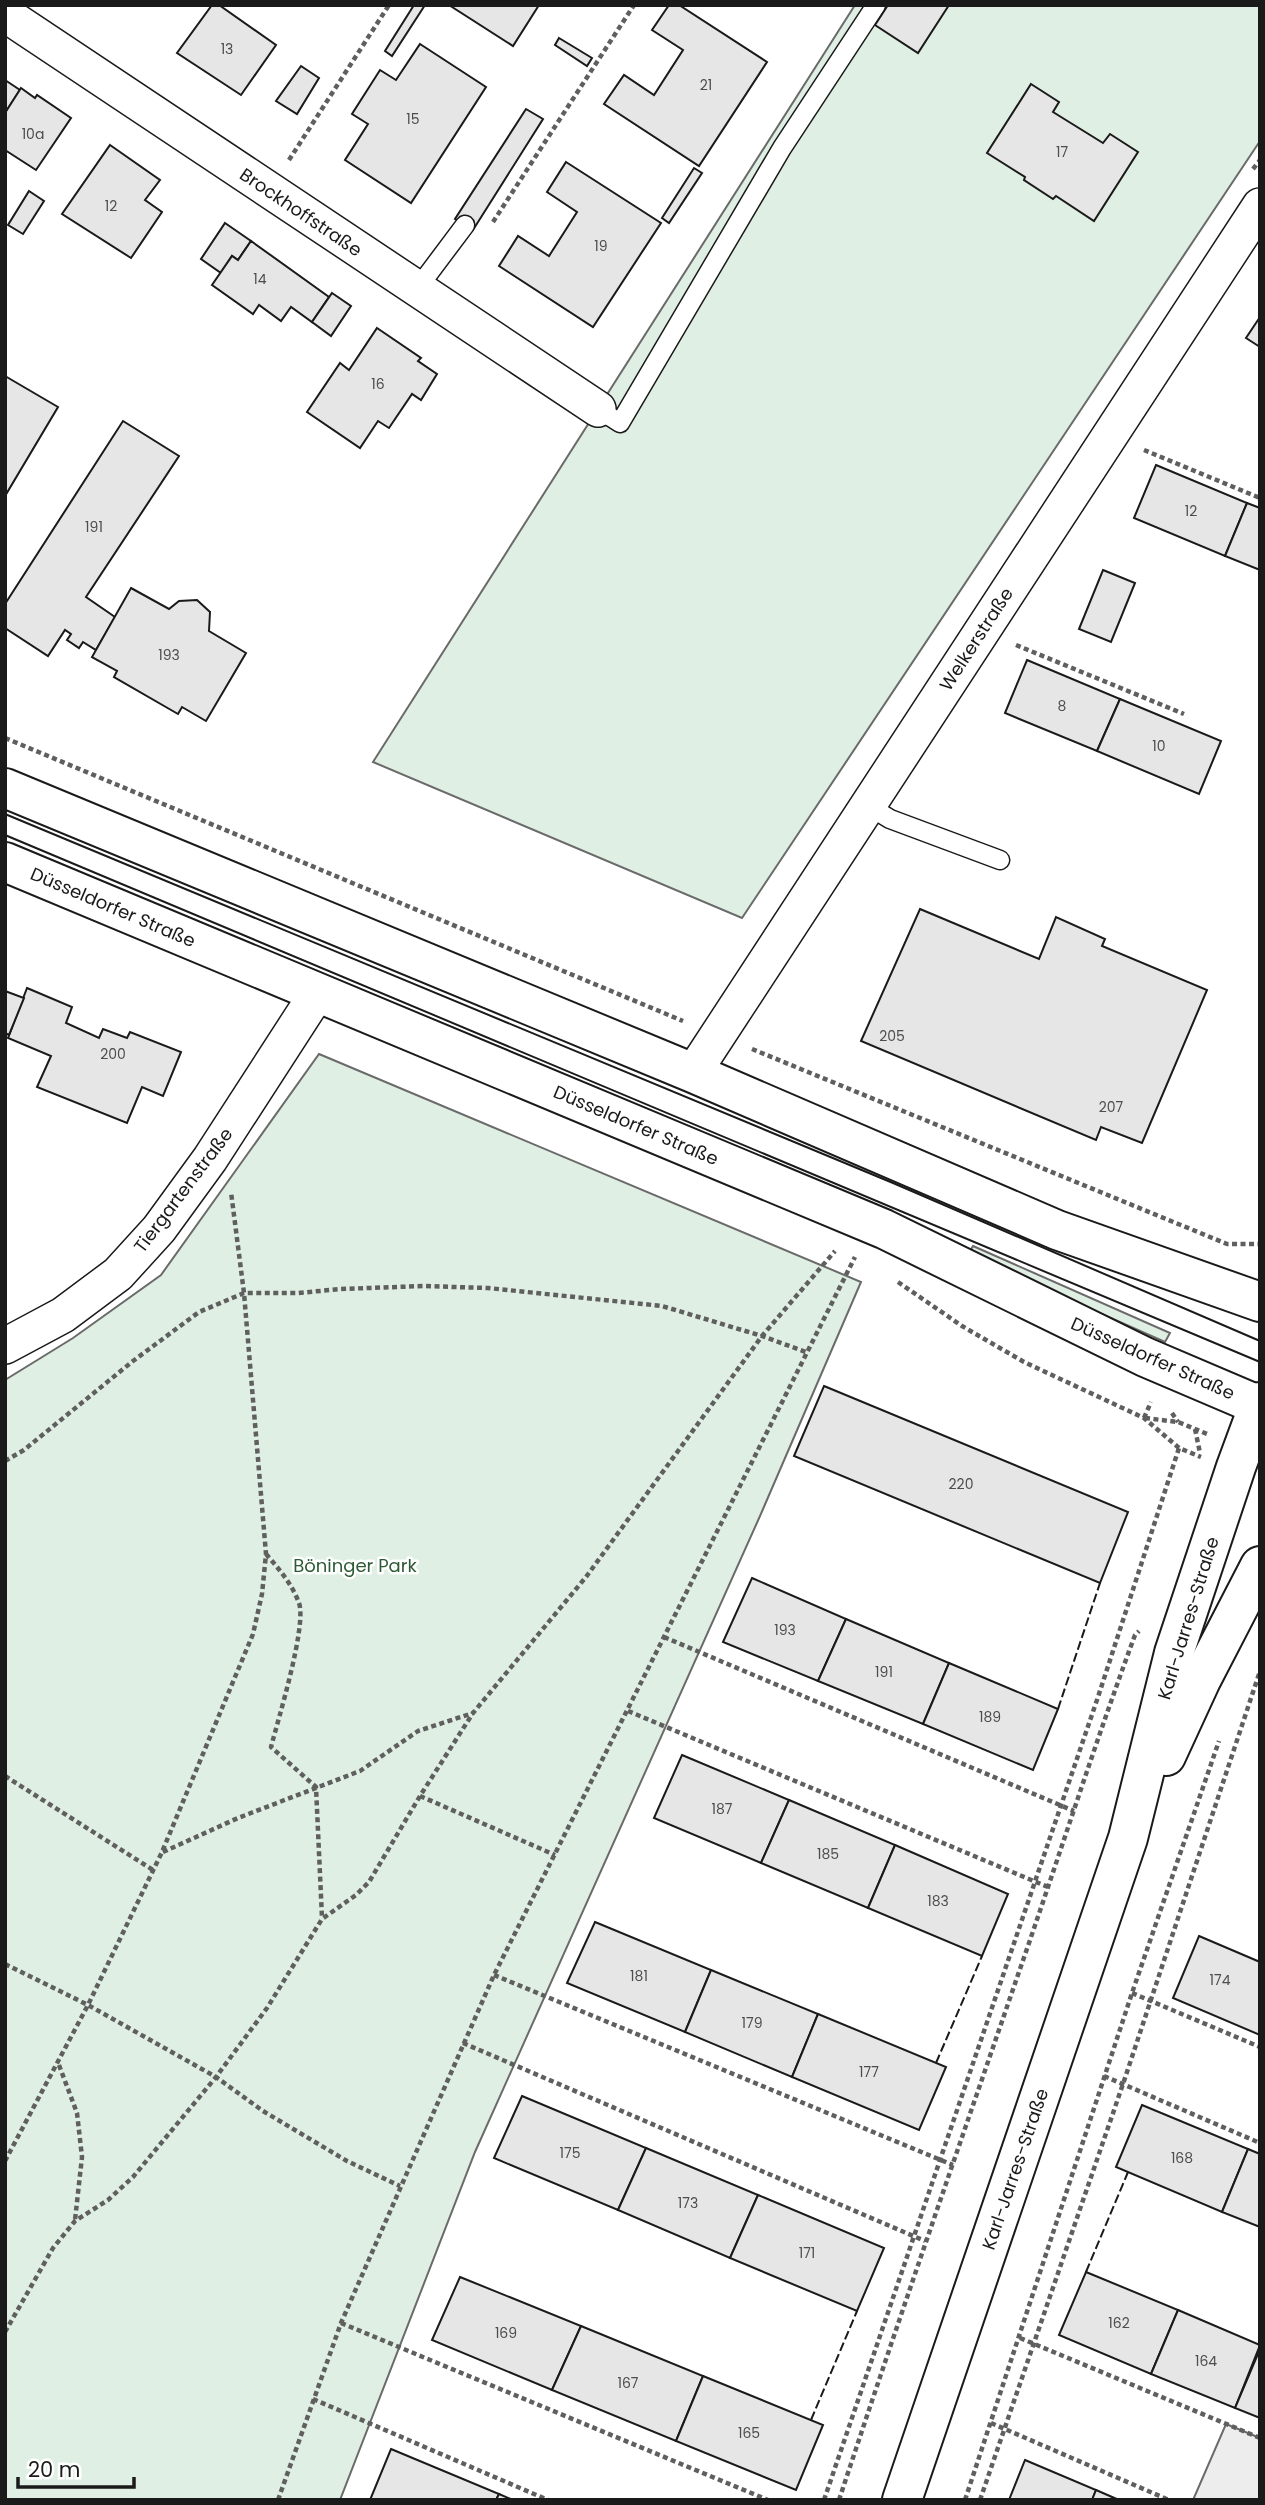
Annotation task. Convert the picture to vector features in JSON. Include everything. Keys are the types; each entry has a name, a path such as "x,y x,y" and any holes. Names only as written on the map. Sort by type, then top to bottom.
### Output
{"main road":[{"path":"5,788 693,1073 1057,1230 1260,1302"},
{"name":"Düsseldorfer Straße","path":"5,862 884,1229 1145,1357 1259,1405"},
{"name":"Karl-Jarres-Straße","path":"902,2500 1128,1838 1174,1653 1242,1448 1259,1405"},
{"name":"Karl-Jarres-Straße","path":"1128,1838 1201,1680 1260,1566"}],"street":[{"name":"Brockhoffstraße","path":"5,14 598,409"},
{"name":"Welkerstraße","path":"693,1073 1260,206"},
{"name":"Tiergartenstraße","path":"5,1346 63,1315 118,1274 159,1229 210,1159 317,992"}],"lane":[{"path":"598,409 620,424 782,148 876,5"},
{"path":"417,289 465,225"},
{"path":"867,805 890,819 1000,860"}],"path":[{"path":"288,160 389,5"},
{"path":"490,228 634,5"},
{"path":"1134,446 1260,498"},
{"path":"1006,641 1184,714"},
{"path":"5,738 1227,1244 1260,1244"},
{"path":"5,2161 88,2006 162,1852 253,1634 262,1594 266,1554 244,1293 230,1183 210,1159"},
{"path":"5,2332 53,2248 75,2221 108,2200 133,2177 216,2077 267,2008 322,1919 356,1895 369,1882 473,1713 586,1577 762,1336 838,1247"},
{"path":"278,2500 341,2323 494,1975 857,1253"},
{"path":"824,2500 1035,1883 1179,1448 1144,1418 1024,1362 962,1326 888,1275"},
{"path":"5,1461 23,1450 132,1361 199,1312 244,1293 298,1293 423,1286 488,1288 663,1306 806,1352"},
{"path":"1144,1418 1178,1422 1242,1448"},
{"path":"1195,1429 1200,1467"},
{"path":"266,1554 286,1577 300,1606 298,1643 271,1747 316,1787 322,1919"},
{"path":"839,2500 925,2241 1135,1634 1143,1627"},
{"path":"664,1637 1074,1811"},
{"path":"980,2500 1123,2084 1260,1671"},
{"path":"628,1711 1048,1887"},
{"path":"162,1852 360,1771 418,1731 473,1713"},
{"path":"965,2500 1104,2076 1222,1732"},
{"path":"5,1776 153,1870"},
{"path":"420,1796 555,1856"},
{"path":"5,1964 88,2006 216,2077 305,2137 400,2186"},
{"path":"494,1975 953,2165"},
{"path":"1132,1993 1260,2047"},
{"path":"463,2043 925,2241"},
{"path":"58,2064 77,2113 82,2157 75,2221"},
{"path":"1104,2076 1260,2143"},
{"path":"341,2323 768,2500"},
{"path":"1020,2337 1260,2438"},
{"path":"313,2399 548,2500"},
{"path":"991,2423 1169,2500"}],"green space":[{"path":"855,5 1260,5 1260,141 742,918 373,762"},
{"name":"Böninger Park","path":"319,1054 861,1282 760,1516 475,2152 340,2500 5,2500 5,1380 73,1338 161,1275"},
{"path":"973,1246 1170,1333 1165,1342 1034,1284 970,1251"}],"shaded area":[{"path":"1226,2424 1260,2438 1260,2500 1193,2500"}],"building":[{"path":"212,5 219,5 276,45 241,95 177,53"},
{"path":"414,5 425,5 392,56 385,51"},
{"path":"449,5 539,5 513,46"},
{"path":"669,5 679,5 767,62 699,166 604,104 624,75 654,95 683,50 652,30"},
{"path":"888,5 949,5 918,53 875,25"},
{"path":"559,38 592,58 587,66 555,45"},
{"path":"420,44 486,87 411,203 345,160 368,124 352,114 380,70 396,80"},
{"path":"301,66 319,78 297,114 276,101"},
{"path":"5,80 20,90 5,113"},
{"path":"1031,84 1059,102 1053,112 1103,143 1110,134 1138,152 1094,221 1056,196 1053,199 987,153"},
{"path":"21,88 35,98 37,95 71,118 36,170 5,150 5,113"},
{"path":"526,109 543,119 473,230 455,219"},
{"path":"110,145 160,180 145,200 162,212 131,258 62,214"},
{"path":"566,162 661,223 593,327 499,266 518,236 549,256 577,212 547,192"},
{"path":"694,168 702,173 669,223 662,218"},
{"path":"29,191 44,201 23,234 8,225"},
{"path":"225,223 251,241 238,260 232,256 221,273 201,259"},
{"path":"251,241 329,297 312,322 291,307 281,321 259,305 253,314 212,285 232,256 238,260"},
{"path":"332,293 351,306 331,336 312,322"},
{"path":"1260,317 1260,347 1246,338"},
{"path":"377,328 421,358 418,361 437,374 421,400 412,394 389,428 378,421 360,448 307,412 340,363 349,370"},
{"path":"5,376 58,407 5,496"},
{"path":"123,421 179,456 86,597 115,617 96,650 83,642 79,648 67,640 71,634 65,630 48,656 5,628 5,604"},
{"path":"1156,465 1247,503 1225,556 1134,518"},
{"path":"1247,503 1260,508 1260,570 1225,556"},
{"path":"1103,570 1135,583 1111,642 1079,629"},
{"path":"131,588 169,609 179,601 197,600 210,612 209,631 246,653 206,721 182,707 178,714 114,677 117,671 92,657"},
{"path":"1027,660 1120,699 1097,751 1005,713"},
{"path":"1120,699 1221,741 1199,794 1097,751"},
{"path":"920,909 1039,959 1056,917 1105,939 1102,946 1207,990 1142,1143 1101,1127 1096,1140 861,1041"},
{"path":"27,988 72,1007 66,1023 99,1038 103,1029 127,1038 130,1032 181,1052 163,1096 142,1087 127,1123 37,1087 51,1056 8,1038"},
{"path":"5,991 24,998 9,1035 5,1033"},
{"path":"824,1386 1128,1512 1100,1583 794,1456"},
{"path":"752,1578 846,1619 818,1681 723,1642"},
{"path":"846,1619 949,1663 923,1724 818,1681"},
{"path":"949,1663 1058,1709 1033,1770 923,1724"},
{"path":"682,1755 789,1800 761,1863 654,1818"},
{"path":"789,1800 895,1845 868,1908 761,1863"},
{"path":"895,1845 1008,1894 982,1956 868,1908"},
{"path":"595,1922 711,1970 685,2032 567,1983"},
{"path":"1199,1936 1260,1962 1260,2035 1173,1998"},
{"path":"711,1970 818,2014 792,2077 685,2032"},
{"path":"818,2014 946,2067 919,2130 792,2077"},
{"path":"522,2096 646,2148 618,2210 494,2158"},
{"path":"1142,2105 1248,2149 1222,2212 1116,2167"},
{"path":"646,2148 758,2195 730,2258 618,2210"},
{"path":"1248,2149 1260,2154 1260,2227 1222,2212"},
{"path":"758,2195 884,2248 857,2311 730,2258"},
{"path":"1086,2272 1178,2310 1151,2374 1059,2335"},
{"path":"460,2277 581,2326 552,2390 432,2340"},
{"path":"1178,2310 1260,2345 1235,2408 1151,2374"},
{"path":"581,2326 703,2376 676,2441 552,2390"},
{"path":"1260,2349 1260,2418 1235,2408"},
{"path":"703,2376 823,2425 796,2490 676,2441"},
{"path":"391,2449 499,2494 496,2500 370,2500"},
{"path":"1025,2460 1096,2490 1092,2500 1009,2500"},
{"path":"1096,2490 1119,2500 1092,2500"},
{"path":"499,2494 513,2500 496,2500"}],"tram line":[{"path":"5,814 893,1183 1260,1341"},
{"path":"5,835 1260,1362"}],"fence":[{"path":"1058,1709 1100,1583"},
{"path":"936,2063 982,1956"},
{"path":"1086,2272 1128,2172"},
{"path":"811,2420 857,2311"}]}
